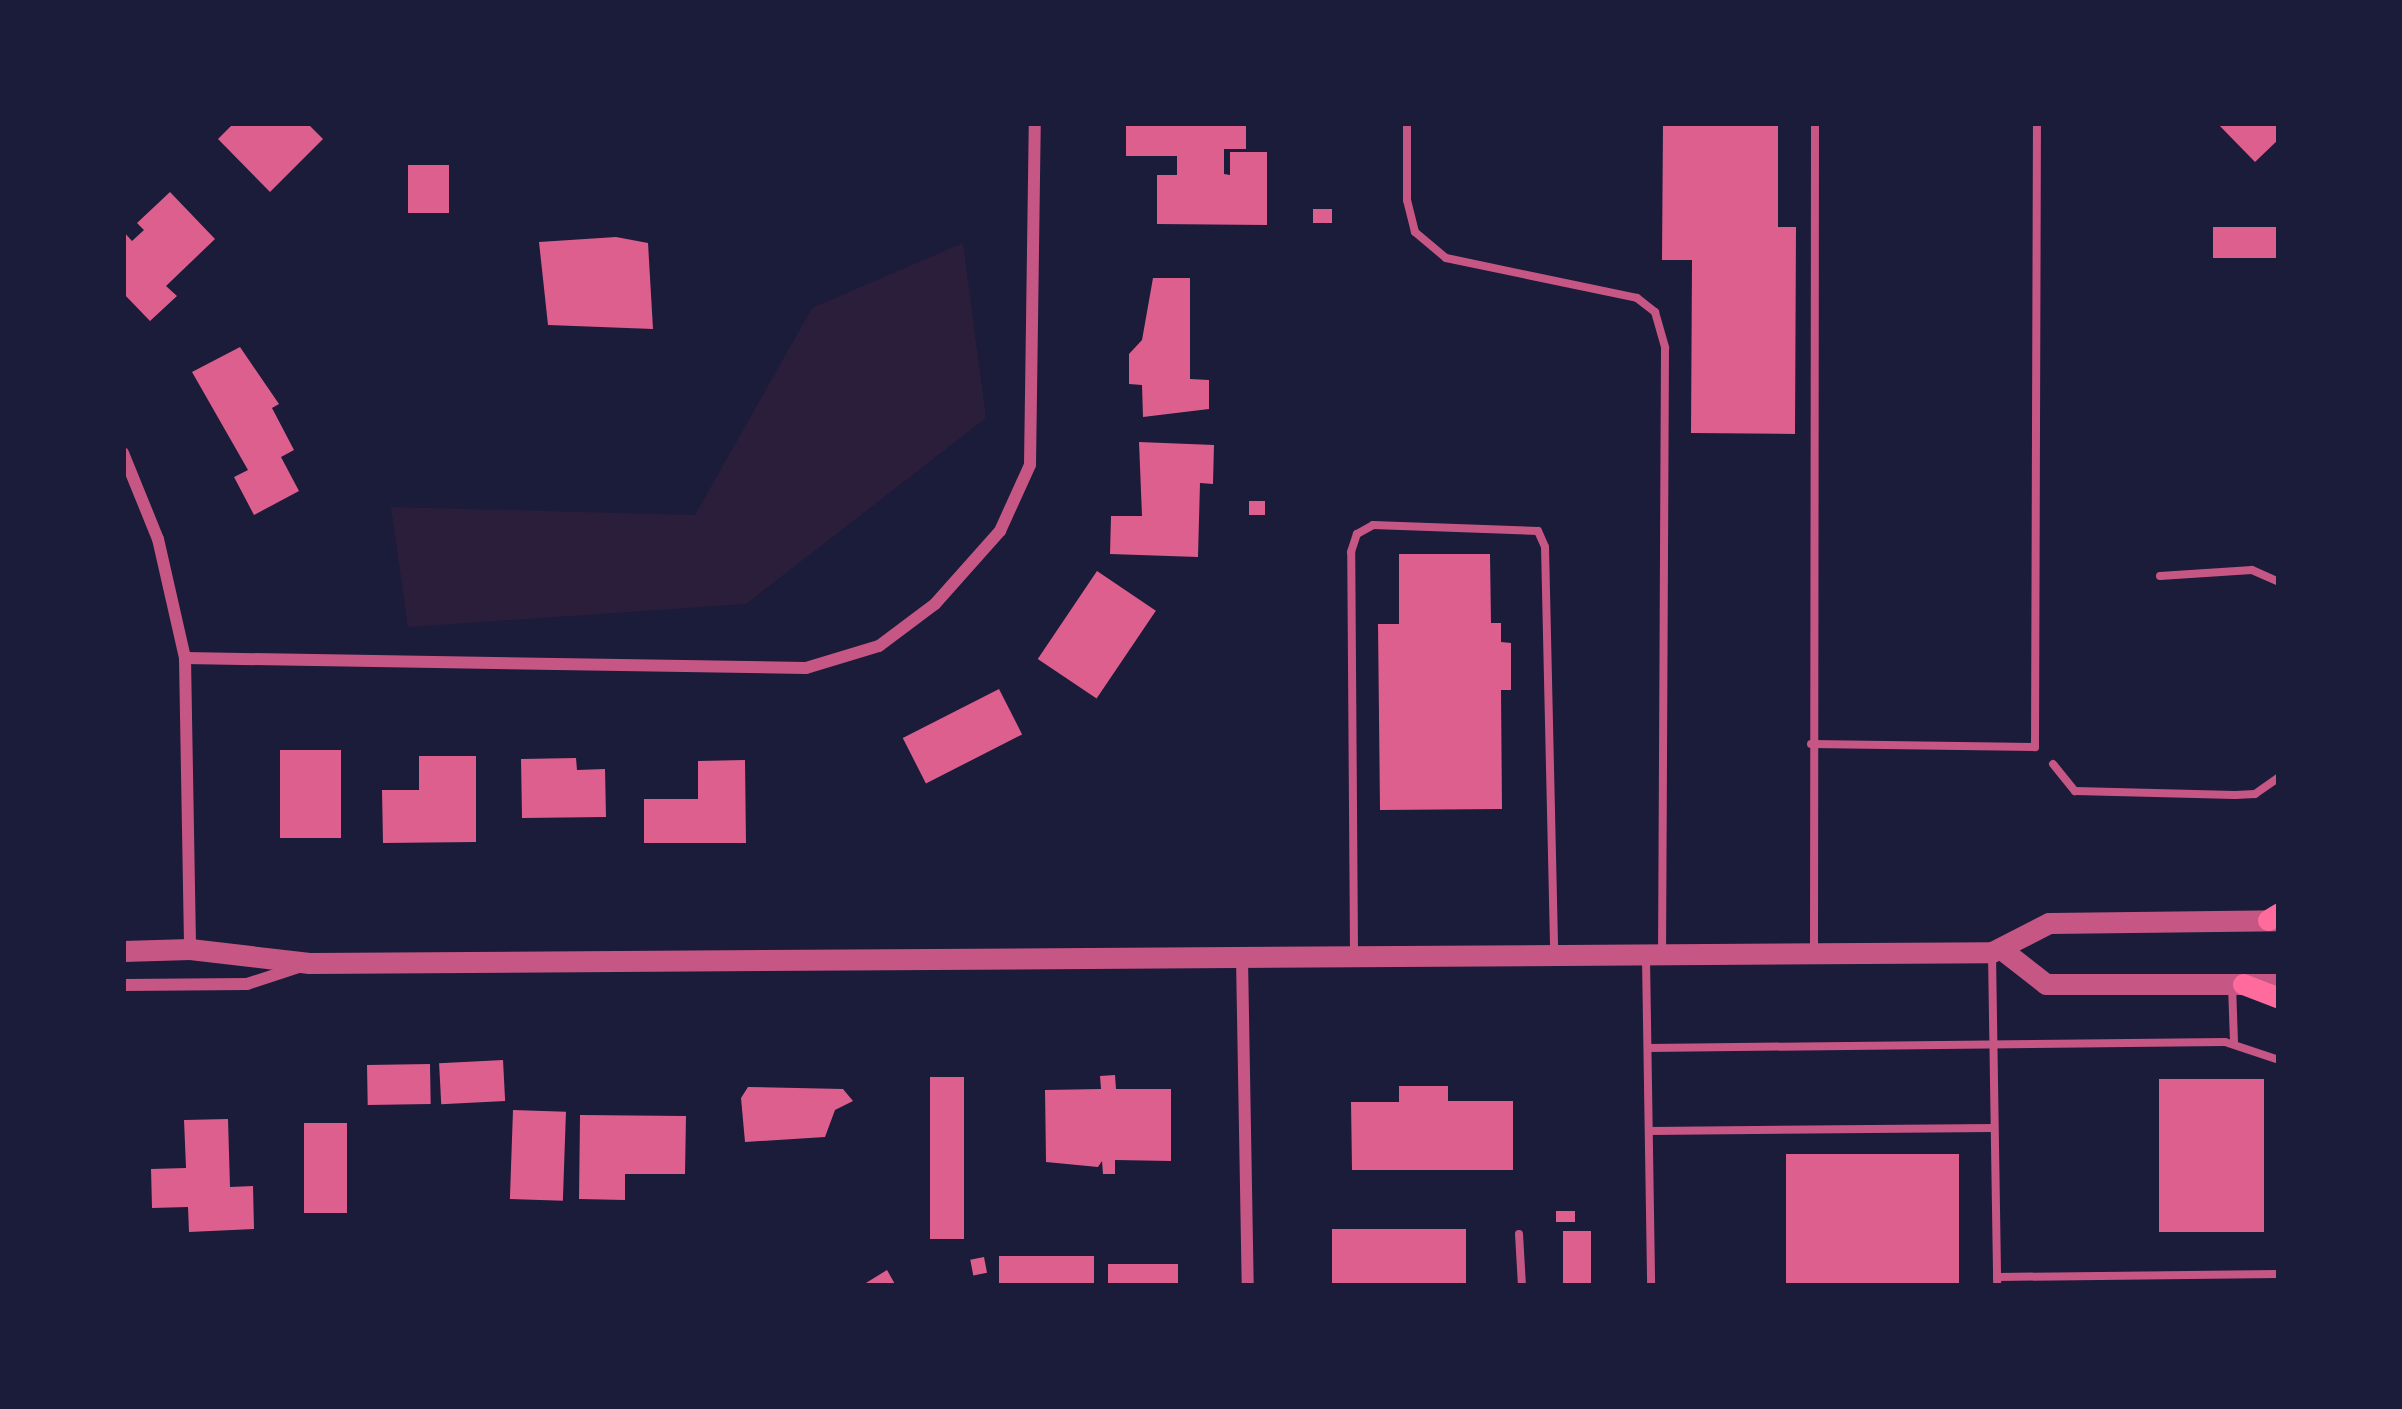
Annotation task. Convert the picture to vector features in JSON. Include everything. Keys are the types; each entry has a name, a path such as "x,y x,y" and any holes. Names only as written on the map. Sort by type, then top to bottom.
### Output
{"main road":[{"path":"2238,984 2279,998"}],"street":[{"path":"184,658 806,668 879,646 935,604 1000,531 1030,465 1035,123"},
{"path":"123,453 158,539 184,658 190,949"},
{"path":"123,951 190,949 309,963 1998,952 2049,922 2275,918"},
{"path":"1998,952 2046,984 2279,984"},
{"path":"1242,958 1247,1286"},
{"path":"123,985 247,984 309,963"}],"lane":[{"path":"1407,123 1415,232 1446,258 1637,298 1655,312 1665,348 1654,955 1648,1048 1651,1286"},
{"path":"1814,954 1815,123"},
{"path":"1811,745 2035,747 2038,123"},
{"path":"1354,958 1351,552 1357,534 1373,525 1522,525 1538,531 1545,547 1555,957"},
{"path":"2160,576 2252,570 2279,582"},
{"path":"2053,764 2075,790 2235,796 2255,794 2279,777"},
{"path":"1998,952 1993,1045 1997,1282 2279,1274"},
{"path":"2234,1043 2238,984"},
{"path":"1648,1048 2234,1043 2279,1060"},
{"path":"1648,1131 1994,1128"},
{"path":"1519,1234 1522,1286"}],"shaded area":[{"path":"963,243 986,418 746,604 408,627 391,507 695,515 812,308"}],"building":[{"path":"234,123 307,123 323,139 270,192 218,139"},
{"path":"1126,123 1246,123 1246,149 1224,149 1224,174 1230,175 1230,152 1267,152 1267,225 1157,224 1157,175 1177,175 1177,156 1126,156"},
{"path":"1663,123 1778,123 1778,227 1796,227 1795,434 1691,433 1692,260 1662,260"},
{"path":"2217,123 2279,123 2279,139 2255,162"},
{"path":"408,165 449,165 449,213 408,213"},
{"path":"170,192 215,239 166,286 177,296 150,321 123,293 123,231 132,241 144,230 137,223"},
{"path":"1313,209 1332,209 1332,223 1313,223"},
{"path":"2213,227 2279,227 2279,258 2213,258"},
{"path":"616,237 648,243 653,329 548,325 539,242"},
{"path":"1153,278 1190,278 1190,379 1209,380 1209,409 1143,417 1142,385 1129,384 1129,354 1142,340"},
{"path":"240,347 279,404 272,408 294,450 281,457 299,491 254,515 234,477 248,470 192,372"},
{"path":"1139,442 1214,445 1213,484 1200,483 1198,557 1110,554 1111,516 1142,516"},
{"path":"1249,501 1265,501 1265,515 1249,515"},
{"path":"1399,554 1490,554 1491,623 1501,623 1501,642 1511,643 1511,690 1501,690 1502,809 1380,810 1378,624 1399,624"},
{"path":"1097,571 1156,611 1097,699 1038,659"},
{"path":"999,689 1022,734 926,783 903,738"},
{"path":"280,750 341,750 341,838 280,838"},
{"path":"419,756 476,756 476,842 383,843 382,790 419,790"},
{"path":"576,758 577,770 605,769 606,817 522,818 521,759"},
{"path":"745,760 746,843 644,843 644,799 698,799 698,761"},
{"path":"503,1060 505,1101 441,1104 439,1063"},
{"path":"430,1064 431,1104 368,1105 367,1065"},
{"path":"1115,1075 1116,1089 1171,1089 1171,1161 1115,1160 1115,1174 1103,1174 1102,1161 1098,1167 1046,1162 1045,1090 1101,1089 1100,1076"},
{"path":"930,1077 964,1077 964,1239 930,1239"},
{"path":"2159,1079 2264,1079 2264,1232 2159,1232"},
{"path":"1399,1086 1448,1086 1448,1101 1513,1101 1513,1170 1352,1170 1351,1102 1399,1102"},
{"path":"748,1087 843,1089 853,1101 835,1110 825,1137 745,1142 741,1098"},
{"path":"513,1110 566,1112 563,1201 510,1199"},
{"path":"580,1115 686,1116 685,1174 625,1174 625,1200 579,1199"},
{"path":"228,1119 230,1187 253,1186 254,1229 189,1232 188,1207 152,1208 151,1169 186,1168 184,1120"},
{"path":"304,1123 347,1123 347,1213 304,1213"},
{"path":"1786,1154 1959,1154 1959,1286 1786,1286"},
{"path":"1556,1211 1575,1211 1575,1222 1556,1222"},
{"path":"1332,1229 1466,1229 1466,1286 1332,1286"},
{"path":"1563,1231 1591,1231 1591,1286 1563,1286"},
{"path":"999,1256 1094,1256 1094,1284 999,1284"},
{"path":"984,1257 987,1273 973,1275 970,1260"},
{"path":"1108,1264 1178,1264 1178,1286 1108,1286"},
{"path":"887,1270 896,1286 861,1286"}]}
